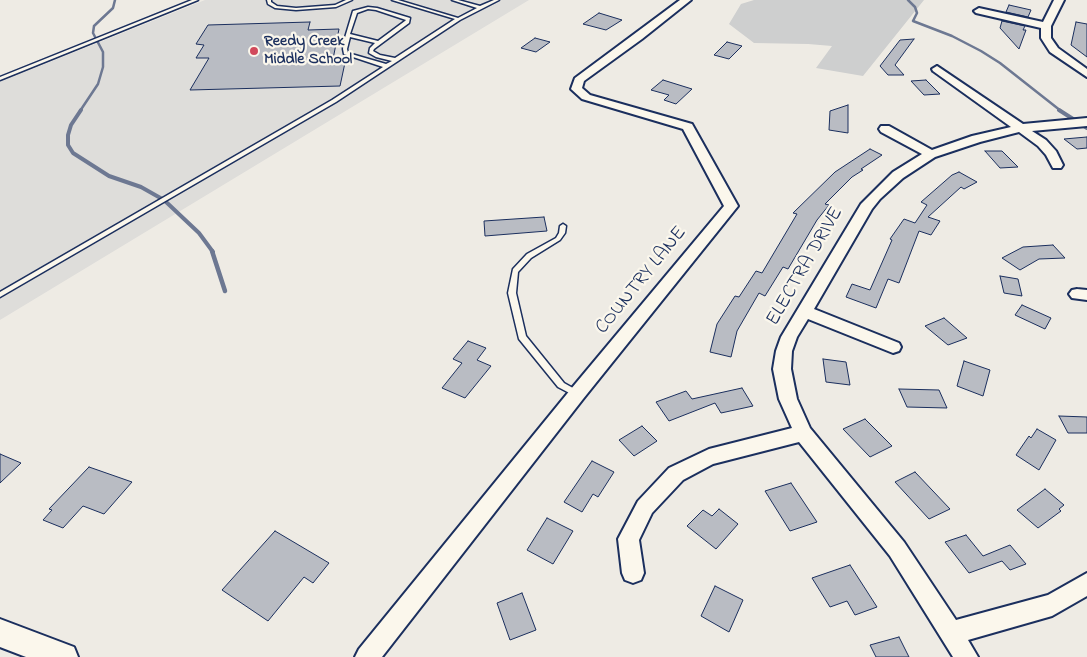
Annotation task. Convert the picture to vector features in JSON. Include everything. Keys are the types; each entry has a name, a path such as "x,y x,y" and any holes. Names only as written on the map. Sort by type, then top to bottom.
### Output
{"street":[{"name":"COUNTRY LANE","path":"367,657 576,394 730,206 688,127 586,97 576,89 579,80 686,0"},
{"path":"1059,0 1046,26 1046,38 1054,50 1087,74"},
{"path":"979,11 1046,26"},
{"path":"937,69 1042,143 1052,154 1057,165"},
{"name":"ELECTRA DRIVE","path":"966,657 897,550 803,433 788,399 782,369 789,337 866,207 898,175 931,154 966,142 1021,128 1087,122"},
{"path":"885,129 931,154"},
{"path":"804,312 893,347"},
{"path":"633,573 628,539 645,507 676,474 709,457 803,433"},
{"path":"951,633 1052,605 1087,584"},
{"path":"0,633 64,657"}],"lane":[{"path":"0,79 196,0"},
{"path":"269,0 269,3 285,9 330,7 350,0"},
{"path":"394,0 458,19"},
{"path":"454,0 481,8"},
{"path":"0,296 334,101 458,19 497,0"},
{"path":"386,66 346,54 345,49 348,35 355,12 360,9 377,9 408,19 372,48 371,52 396,60"},
{"path":"348,35 379,43"},
{"path":"563,226 562,233 558,239 529,256 515,271 512,293 522,337 562,385 576,394"}],"shaded area":[{"path":"205,0 529,0 0,320 0,82"},
{"path":"754,0 924,0 863,76 816,68 832,46 754,43 729,24 741,4"}],"building":[{"path":"1009,5 1031,10 1028,17 1006,12"},
{"path":"599,13 622,20 606,30 583,24"},
{"path":"1002,21 1025,26 1023,30 1026,30 1019,49 1000,28"},
{"path":"310,22 308,30 339,29 333,59 346,58 340,86 190,90 209,58 196,58 204,45 196,44 208,25"},
{"path":"1076,22 1087,24 1087,57 1071,45"},
{"path":"535,38 550,42 536,52 521,48"},
{"path":"914,39 895,65 904,75 888,75 880,66 900,40"},
{"path":"727,42 742,46 729,59 714,55"},
{"path":"663,80 692,89 676,104 664,100 669,95 651,90"},
{"path":"926,80 940,94 924,95 911,81"},
{"path":"848,105 848,133 829,130 830,111"},
{"path":"1087,137 1087,148 1077,149 1064,139"},
{"path":"870,149 882,155 861,169 863,170 852,177 825,204 829,205 817,220 788,269 783,267 765,296 759,293 737,331 731,357 710,352 717,324 735,296 739,297 756,271 762,273 797,214 793,213 835,172"},
{"path":"985,151 1002,151 1018,167 1000,168"},
{"path":"959,172 977,182 964,189 961,187 928,217 940,221 931,235 919,231 899,283 888,279 876,308 846,297 852,284 870,290 892,240 890,239 904,219 915,223 927,205 921,202 952,175"},
{"path":"544,217 547,231 485,236 484,221"},
{"path":"1053,245 1065,258 1039,259 1020,270 1002,258 1023,247"},
{"path":"1000,276 1018,279 1022,296 1004,293"},
{"path":"1022,305 1051,318 1045,329 1015,315"},
{"path":"944,318 967,338 948,345 925,326"},
{"path":"468,341 486,348 477,360 491,366 465,398 442,388 462,363 453,359"},
{"path":"823,359 846,362 850,385 826,382"},
{"path":"964,361 990,370 983,396 957,386"},
{"path":"742,388 753,406 721,413 715,403 669,421 656,402 686,391 692,399"},
{"path":"899,389 939,390 947,408 907,407"},
{"path":"1059,416 1087,417 1087,433 1068,433"},
{"path":"865,419 892,446 870,457 843,429"},
{"path":"642,426 657,441 634,456 619,440"},
{"path":"1037,429 1056,440 1039,470 1016,455 1029,436 1031,438"},
{"path":"0,454 21,463 0,483"},
{"path":"592,461 614,472 598,497 593,494 582,512 564,502"},
{"path":"89,467 132,482 104,514 83,506 63,528 43,520 52,510 49,509"},
{"path":"915,472 950,509 929,519 895,482"},
{"path":"791,483 817,522 790,531 765,491"},
{"path":"1045,489 1064,505 1059,509 1061,511 1038,528 1017,510"},
{"path":"719,509 738,524 716,549 687,526 703,510 712,516"},
{"path":"547,518 573,531 553,564 527,550"},
{"path":"275,531 329,563 313,583 304,577 268,621 222,590"},
{"path":"966,535 983,556 1010,545 1026,564 1010,570 1002,561 969,573 945,542"},
{"path":"850,565 877,607 855,615 847,601 830,607 812,578"},
{"path":"715,586 743,600 729,632 701,616"},
{"path":"522,593 536,630 510,640 497,603"},
{"path":"899,637 909,657 876,657 870,645"}],"waterway":[{"path":"80,111 98,84 103,67 103,52 93,33 94,26 113,8 115,0"},
{"path":"908,0 915,7 917,13 913,21 952,36 981,51 1000,63 1061,111"},
{"path":"81,110 71,125 68,135 68,145 73,153 109,176 141,187 164,200 199,233 213,252"},
{"path":"1059,110 1087,128"},
{"path":"212,251 225,291"}],"place":[{"name":"Reedy Creek Middle School","path":"254,51"}]}
